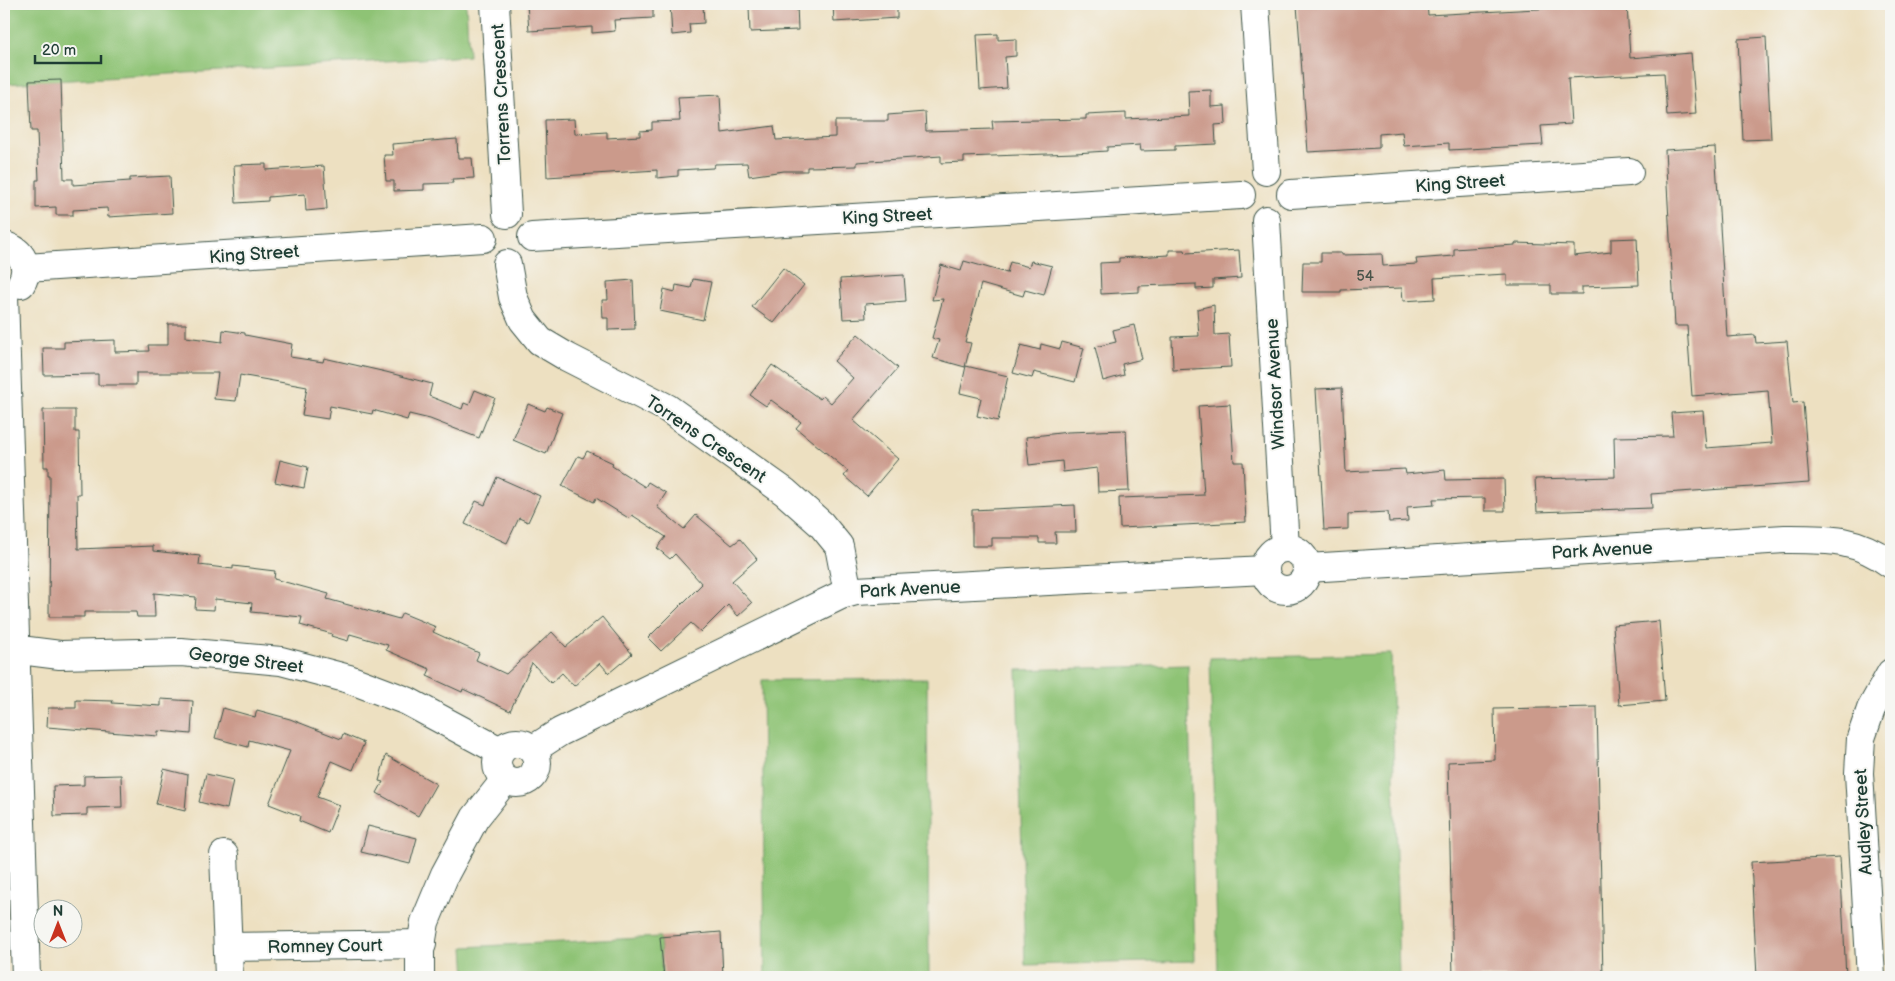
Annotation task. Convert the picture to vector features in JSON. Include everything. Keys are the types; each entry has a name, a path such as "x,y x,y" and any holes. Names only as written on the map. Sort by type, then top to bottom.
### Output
{"street":[{"name":"Torrens Crescent","path":"496,4 508,214"},
{"path":"1256,4 1266,171"},
{"path":"1266,171 1277,173 1284,179 1291,194 1285,212 1276,218 1266,220 1250,215 1244,206 1241,195 1243,185 1252,175 1266,171"},
{"name":"King Street","path":"1291,194 1629,172"},
{"name":"King Street","path":"532,237 1241,195"},
{"path":"508,214 518,216 526,222 532,237 531,246 526,255 518,262 508,264 492,258 485,250 483,238 485,228 493,218 508,214"},
{"name":"Windsor Avenue","path":"1266,220 1285,548"},
{"name":"King Street","path":"26,268 483,238"},
{"path":"4,246 12,248 19,253 24,260 26,268 25,278 20,286 12,293 4,295 10,648 26,977"},
{"name":"Torrens Crescent","path":"508,264 513,297 523,320 540,341 567,357 667,408 784,492 821,524 839,546 848,593"},
{"name":"Park Avenue","path":"1307,568 1785,539 1830,539 1840,541 1877,554 1891,564"},
{"path":"1285,548 1298,552 1303,557 1307,568 1302,583 1296,588 1280,590 1271,584 1265,570 1268,557 1273,552 1285,548"},
{"name":"Park Avenue","path":"532,750 560,732 765,630 841,595 856,591 1265,570"},
{"name":"George Street","path":"10,648 60,655 180,652 281,661 349,679 407,701 500,751"},
{"name":"Audley Street","path":"1871,977 1859,773 1861,738 1871,709 1891,673"},
{"path":"510,744 525,744 536,756 536,771 530,779 518,784 505,780 497,769 497,757 500,751 510,744"},
{"path":"420,977 425,922 445,874 475,818 505,780"},
{"path":"224,855 229,977"},
{"name":"Romney Court","path":"228,947 422,944"}],"green space":[{"path":"4,4 466,4 469,56 4,84"},
{"path":"1391,654 1399,977 1218,977 1210,658"},
{"path":"1188,665 1195,961 1025,965 1017,670"},
{"path":"927,679 929,977 765,977 762,680"},
{"path":"660,937 662,977 466,977 464,947"}],"building":[{"path":"527,4 653,4 653,18 614,20 615,31 592,33 592,27 529,31"},
{"path":"670,4 703,4 704,23 689,24 690,33 672,35"},
{"path":"761,4 797,4 798,30 750,32 749,6 762,6"},
{"path":"833,4 897,4 897,18 834,22"},
{"path":"1427,4 1428,15 1627,4 1630,58 1691,53 1696,114 1667,116 1664,73 1568,78 1571,124 1541,126 1543,145 1449,150 1449,143 1404,146 1402,132 1379,134 1379,148 1308,152 1297,5"},
{"path":"998,34 998,40 1016,39 1016,56 1005,57 1007,88 980,90 977,35"},
{"path":"1766,37 1771,139 1743,140 1738,39"},
{"path":"61,80 64,179 73,179 73,185 130,181 130,178 170,176 172,213 108,217 107,208 73,210 73,215 56,215 56,207 36,208 36,180 39,180 37,131 31,131 29,81"},
{"path":"1211,90 1211,107 1225,106 1226,124 1215,125 1216,144 1175,146 1175,150 1141,151 1140,145 1107,147 1107,151 964,157 964,162 941,163 941,156 857,162 857,166 807,167 807,171 784,171 749,176 747,163 715,164 713,168 678,170 678,176 657,178 657,170 547,177 545,120 574,119 575,134 607,132 607,138 640,136 640,131 652,130 652,122 680,121 678,97 720,95 722,133 774,126 776,140 835,137 835,121 888,121 888,115 925,112 926,131 993,129 992,121 1086,119 1086,115 1126,113 1126,119 1189,116 1188,91"},
{"path":"457,139 458,158 472,158 474,178 452,179 453,183 424,184 424,190 394,191 394,181 386,181 384,155 393,155 392,144"},
{"path":"1715,147 1727,337 1755,335 1756,343 1787,341 1793,403 1803,402 1809,483 1651,494 1652,508 1537,512 1535,479 1615,477 1614,437 1673,436 1671,413 1703,411 1706,448 1772,443 1768,390 1692,396 1687,326 1675,326 1665,150"},
{"path":"266,164 266,170 324,166 327,209 306,211 305,194 268,197 268,201 236,203 234,165"},
{"path":"1637,238 1639,285 1582,287 1582,294 1551,294 1551,285 1507,285 1507,274 1434,278 1435,299 1403,301 1402,288 1341,290 1341,292 1302,292 1303,262 1321,262 1321,253 1342,253 1342,255 1382,254 1383,266 1417,264 1416,259 1454,256 1454,249 1515,245 1515,243 1574,245 1574,256 1611,252 1611,239"},
{"path":"1169,250 1185,250 1186,253 1239,250 1241,278 1213,280 1213,288 1196,289 1196,284 1139,286 1139,292 1101,294 1100,263 1119,262 1119,258 1169,255"},
{"path":"964,261 1007,273 1010,262 1029,267 1031,261 1052,266 1044,295 1025,290 1023,296 981,284 965,342 971,343 965,367 933,358 939,340 932,338 943,299 932,300 941,265 961,271"},
{"path":"783,268 804,285 774,323 752,307"},
{"path":"904,275 906,301 865,304 866,318 843,319 840,279"},
{"path":"693,279 711,282 703,320 660,311 664,289 675,292 676,285 691,288"},
{"path":"633,280 635,329 608,330 608,318 603,318 602,300 608,300 607,282"},
{"path":"1214,305 1215,335 1229,334 1231,367 1173,370 1172,337 1199,336 1197,309"},
{"path":"168,324 186,324 186,337 222,342 223,330 245,333 245,335 292,344 290,357 323,362 324,358 432,384 429,396 462,409 464,403 469,405 475,390 495,398 479,438 430,419 409,414 407,420 373,410 372,414 330,406 328,419 302,415 307,387 240,375 236,401 214,399 218,373 136,373 136,385 98,385 98,374 44,375 43,348 64,348 64,342 115,340 115,352 149,351 148,345 168,345"},
{"path":"1134,325 1142,359 1122,364 1124,375 1103,381 1095,347 1116,342 1113,330"},
{"path":"858,334 898,368 853,420 898,459 867,496 844,476 848,471 796,428 801,422 771,400 766,406 750,395 772,365 820,399 823,396 831,403 853,378 834,361"},
{"path":"1062,342 1084,348 1075,382 1034,372 1032,378 1013,373 1021,345 1040,350 1041,344 1060,349"},
{"path":"966,366 1008,376 998,421 977,416 981,398 960,393"},
{"path":"1342,388 1346,472 1405,469 1406,474 1445,470 1446,480 1504,479 1505,511 1485,511 1485,498 1433,499 1434,505 1407,507 1408,521 1389,522 1388,512 1348,514 1348,529 1324,530 1316,389"},
{"path":"528,404 545,411 547,407 562,413 546,454 513,440"},
{"path":"1230,404 1234,462 1243,462 1246,522 1120,528 1119,498 1204,495 1198,406"},
{"path":"43,410 75,410 75,432 79,432 80,494 77,494 78,549 153,546 153,551 200,556 199,565 233,569 233,566 275,571 274,579 329,594 327,599 399,619 402,613 436,627 433,632 479,653 476,660 506,674 552,632 566,647 602,617 632,654 609,673 600,663 574,686 562,673 551,683 532,663 510,711 463,689 462,692 427,676 430,669 386,650 388,645 350,634 348,641 331,636 332,634 300,625 302,617 251,612 252,603 215,599 214,610 195,609 196,597 154,593 155,617 137,617 136,612 84,612 84,617 49,617 50,475 48,475 48,467 44,467"},
{"path":"1126,430 1129,491 1098,492 1097,468 1063,472 1062,461 1029,465 1026,437 1068,432"},
{"path":"587,451 613,463 612,466 645,487 648,482 666,493 657,507 684,529 696,515 732,545 740,539 757,559 732,581 752,603 738,616 728,605 701,632 691,623 661,651 648,638 702,584 675,554 670,559 657,548 666,537 632,515 630,519 596,498 594,502 562,486 578,456 583,458"},
{"path":"280,460 308,467 304,488 275,482"},
{"path":"497,477 540,496 528,522 519,518 507,543 465,524 476,501 485,505"},
{"path":"1075,505 1076,532 1055,532 1056,543 1039,543 1039,538 992,538 992,546 972,546 972,510"},
{"path":"1659,621 1665,701 1619,705 1613,625"},
{"path":"161,699 193,701 191,734 158,731 158,736 47,727 48,708 76,708 76,700 113,701 112,703 161,706"},
{"path":"1597,707 1603,977 1453,977 1448,762 1495,760 1494,709"},
{"path":"223,708 255,717 257,710 290,719 341,739 343,734 364,743 353,770 332,761 317,797 339,805 328,833 299,821 300,816 269,804 290,751 249,740 248,747 215,738"},
{"path":"386,755 436,784 418,816 377,793 383,782 379,781"},
{"path":"164,769 188,775 185,811 156,804"},
{"path":"206,774 233,780 227,809 199,802"},
{"path":"121,775 122,807 87,808 87,815 54,816 53,786 84,785 84,776"},
{"path":"368,826 417,838 410,864 361,852"},
{"path":"1840,857 1846,977 1757,977 1751,862"},
{"path":"721,932 723,977 664,977 660,937"}]}
